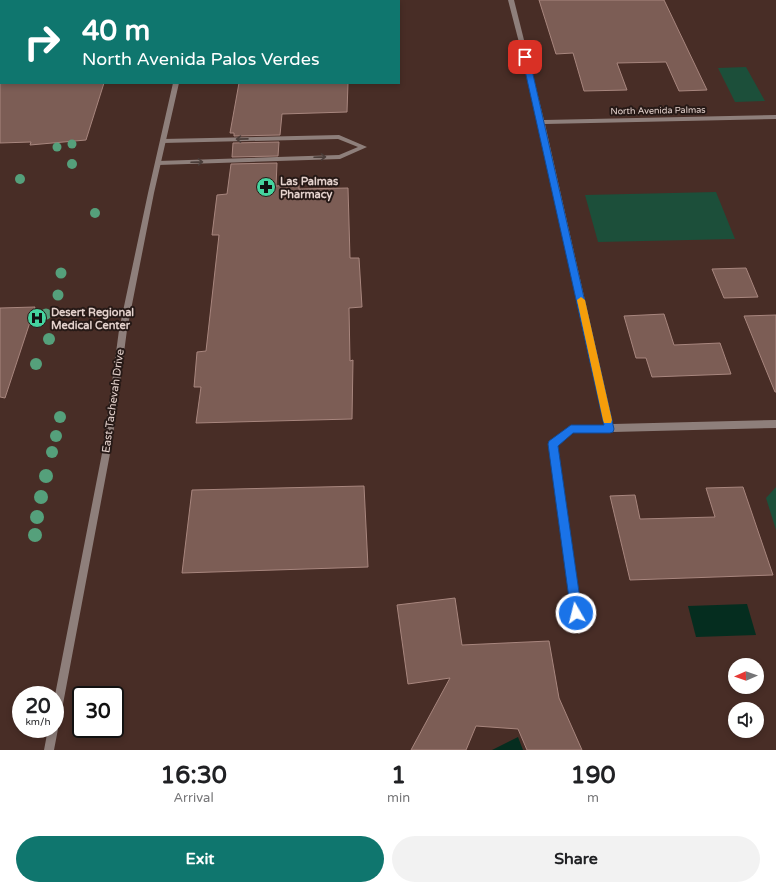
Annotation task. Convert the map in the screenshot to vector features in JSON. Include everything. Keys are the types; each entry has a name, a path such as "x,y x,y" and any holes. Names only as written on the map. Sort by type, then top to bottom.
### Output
{"street":[{"path":"511,0 541,122 610,429"},
{"name":"East Tachevah Drive","path":"62,686 108,443 123,330 176,84"},
{"name":"North Avenida Palmas","path":"541,122 776,117"},
{"path":"158,163 340,157 364,147 339,137 163,141"},
{"path":"578,629 552,444 571,429 776,424"},
{"path":"49,750 51,738"}],"shaded area":[{"path":"746,67 765,101 735,102 718,68"},
{"path":"716,192 735,239 598,242 585,195"},
{"path":"776,487 776,530 766,498"},
{"path":"747,604 756,635 696,637 688,606"},
{"path":"518,737 523,750 492,750"}],"building":[{"path":"539,0 664,0 707,90 679,91 666,62 617,63 627,90 584,91 573,53 556,54"},
{"path":"0,84 104,84 86,140 30,145 31,142 0,143"},
{"path":"239,84 348,84 347,112 282,114 280,135 234,136 234,133 230,133"},
{"path":"279,142 278,156 232,157 233,143"},
{"path":"277,163 276,186 299,184 299,189 348,188 350,258 359,258 362,307 349,308 350,361 353,360 352,419 196,423 201,387 194,387 197,352 206,351 219,235 212,235 217,195 227,194 231,164"},
{"path":"746,268 758,297 724,298 712,269"},
{"path":"35,307 5,398 0,397 0,308"},
{"path":"664,314 674,345 720,343 731,374 652,377 646,358 636,358 624,316"},
{"path":"776,315 776,392 775,392 744,316"},
{"path":"364,486 368,567 182,573 192,490"},
{"path":"743,487 773,575 630,580 610,496 635,495 640,519 715,517 706,488"},
{"path":"455,598 462,645 549,641 559,698 582,750 527,750 518,729 476,726 466,750 411,750 450,678 408,684 397,605"}],"slow traffic":[{"path":"581,300 608,420"}],"place":[{"name":"Las Palmas Pharmacy","path":"266,187"},
{"name":"Desert Regional Medical Center","path":"37,318"}],"route":[{"path":"525,57 610,429 571,429 552,444 576,613"}]}
